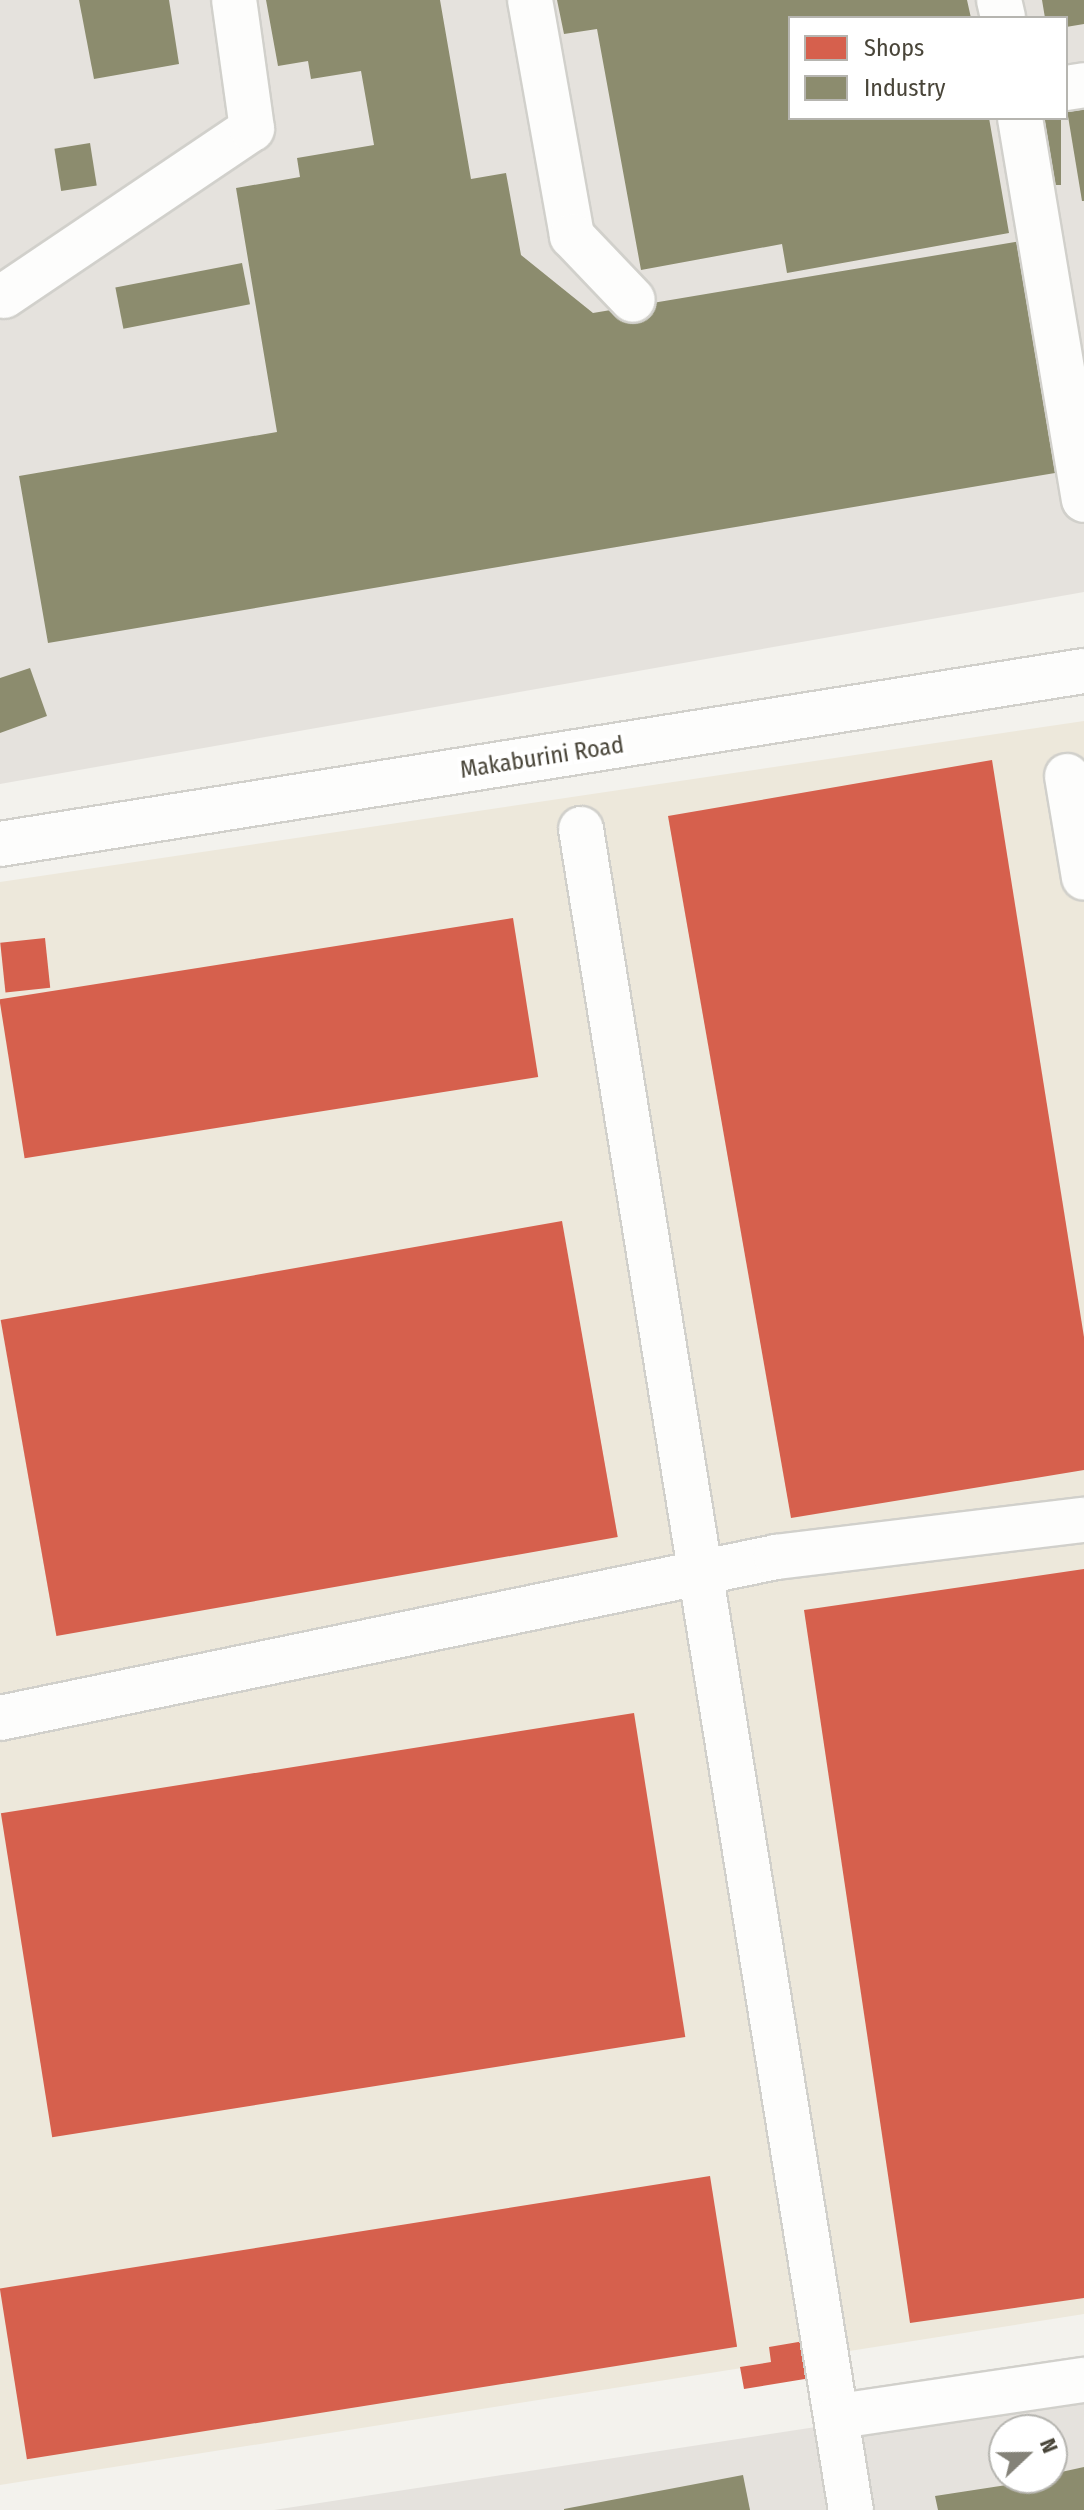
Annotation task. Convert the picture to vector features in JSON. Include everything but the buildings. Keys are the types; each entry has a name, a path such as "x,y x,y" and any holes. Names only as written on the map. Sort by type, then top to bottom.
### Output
{"street":[{"path":"4,296 252,129 234,0"},
{"path":"530,0 572,236 633,300"},
{"path":"1020,120 1084,500"},
{"name":"Makaburini Road","path":"0,844 1084,671"},
{"path":"1067,776 1084,878"},
{"path":"581,829 700,1577 839,2416 851,2510"},
{"path":"0,1718 700,1577 776,1557 1084,1520"},
{"path":"839,2416 1084,2380"}],"shaded area":[{"path":"0,0 1084,0 1084,592 0,784"},
{"path":"1084,721 1084,2314 0,2485 0,882"},
{"path":"1084,2386 1084,2510 274,2510"}]}
